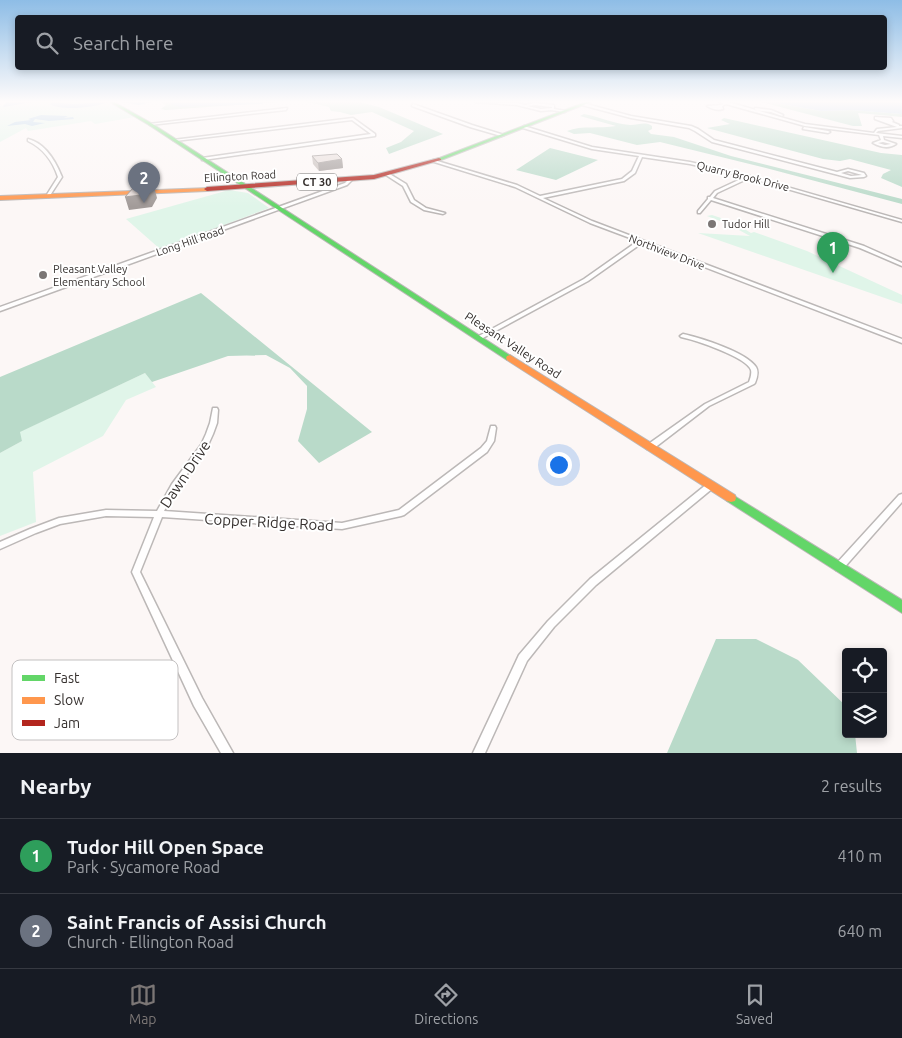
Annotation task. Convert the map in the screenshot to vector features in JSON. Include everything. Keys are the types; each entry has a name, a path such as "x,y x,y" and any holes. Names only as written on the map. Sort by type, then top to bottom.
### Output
{"main road":[{"name":"Pleasant Valley Road","path":"171,137 479,338 902,607"},
{"name":"Ellington Road","path":"0,198 246,187 350,180 387,174 433,161 496,137"}],"street":[{"path":"176,140 200,137"},
{"path":"203,159 359,137"},
{"name":"Quarry Brook Drive","path":"557,137 592,148 690,163 749,177 902,221"},
{"path":"707,137 713,141 851,177 864,176 863,174 848,170 837,173"},
{"path":"882,137 883,141"},
{"path":"29,140 35,142 57,167 60,178 48,196"},
{"path":"883,141 894,144 889,146 875,142 883,141"},
{"path":"540,197 623,180 634,172 641,156"},
{"name":"Northview Drive","path":"433,161 516,186 572,214 640,242 902,341"},
{"path":"387,174 405,185 412,201 426,209 443,213"},
{"path":"699,212 716,192 749,177"},
{"name":"Long Hill Road","path":"0,309 346,184 350,180"},
{"path":"709,198 862,247 902,265"},
{"path":"479,338 586,280 640,242"},
{"path":"650,447 707,405 752,383 755,375 753,368 743,359 693,337 683,336"},
{"name":"Dawn Drive","path":"178,660 136,572 158,514 169,494 205,445 216,422 215,410"},
{"name":"Copper Ridge Road","path":"0,546 60,521 106,513 158,514 342,526 401,513 484,450 490,441 493,428"},
{"path":"479,753 522,658 593,582 710,486"},
{"path":"839,567 902,497"},
{"name":"Dawn Drive","path":"178,660 198,702 227,753"}],"green space":[{"path":"0,137 9,137 0,142"},
{"path":"407,137 435,137 389,154 386,148 401,142"},
{"path":"606,137 674,137 731,156 902,199 902,204 660,142 637,145"},
{"path":"741,137 810,137 881,153 902,155 902,187 881,178 883,174 891,170 850,159 840,161 823,159"},
{"path":"550,148 598,160 556,180 516,170"},
{"path":"229,190 248,193 269,208 160,249 126,219"},
{"path":"712,215 733,222 751,233 754,232 807,251 902,295 902,304 698,233 750,236 728,224 707,216"},
{"path":"201,293 372,432 319,463 298,441 307,409 307,386 290,368 266,355 228,356 152,382 145,373 20,432 22,441 0,453 0,377"},
{"path":"145,373 156,387 126,400 103,436 33,472 36,522 0,536 0,453 22,441 19,432"},
{"path":"716,639 756,639 798,660 842,702 842,738 855,738 857,753 667,753"}],"building":[{"path":"337,154 342,159 318,163 312,156"},
{"path":"154,186 148,194 125,197 134,187"}],"traffic: fast":[{"path":"170,137 510,358"},
{"path":"439,159 497,137"},
{"path":"731,498 902,607"}],"traffic: slow":[{"path":"0,198 207,189"},
{"path":"510,358 731,498"}],"traffic: jam":[{"path":"207,189 374,177 439,159"}],"place":[{"name":"Saint Francis of Assisi Church","path":"144,203"},
{"name":"Tudor Hill","path":"712,224"},
{"name":"Tudor Hill Open Space","path":"833,273"},
{"name":"Pleasant Valley Elementary School","path":"43,275"}]}
